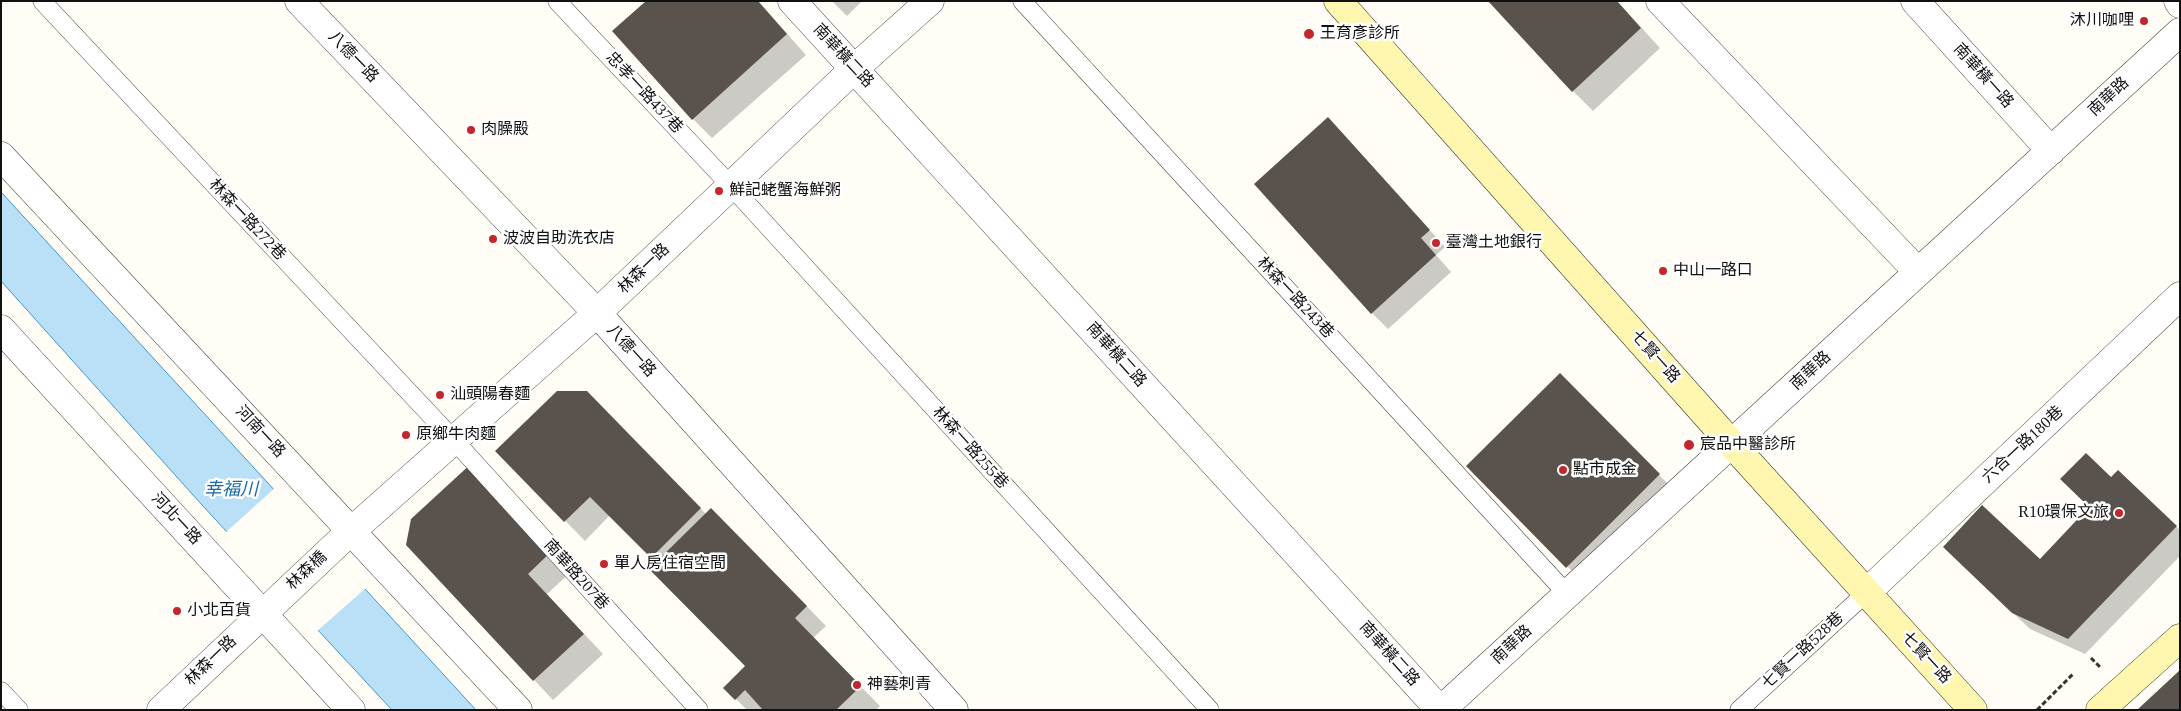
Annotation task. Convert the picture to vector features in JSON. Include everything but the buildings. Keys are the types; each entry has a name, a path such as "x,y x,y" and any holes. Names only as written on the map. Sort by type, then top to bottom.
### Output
{"street":[{"name":"八德一路","path":"299,1 597,313 954,710"},
{"name":"南華橫二路","path":"792,1 1440,710"},
{"name":"林森一路","path":"353,530 453,439 597,313 730,185 930,1"},
{"name":"七賢一路","path":"1338,1 1731,443 1973,710"},
{"path":"1660,1 1918,272"},
{"name":"南華橫一路","path":"1915,1 2050,151"},
{"name":"南華路","path":"1440,710 2180,32"},
{"name":"河南一路","path":"1,156 353,530 518,710"},
{"name":"六合一路180巷","path":"1866,593 2180,296"},
{"name":"河北一路","path":"1,329 351,710"},
{"name":"林森橋","path":"262,613 353,530"},
{"name":"林森一路","path":"160,710 262,613"},
{"path":"2100,710 2180,638"}],"lane":[{"name":"林森一路272巷","path":"42,1 453,439"},
{"name":"忠孝一路437巷","path":"557,1 730,185"},
{"name":"林森一路243巷","path":"1022,1 1567,594"},
{"name":"林森一路255巷","path":"730,185 1210,710"},
{"name":"南華路207巷","path":"453,439 700,710"},
{"name":"七賢一路528巷","path":"1739,710 1866,593"},
{"path":"1,691 19,710"}],"path":[{"path":"2036,710 2073,674"}],"water":[{"name":"幸福川","path":"1,192 476,710 392,710 202,505 1,281"}],"pier":[{"path":"276,487 367,587 316,632 225,533"}],"place":[{"name":"沐川咖哩","path":"2144,21"},
{"name":"王育彥診所","path":"1309,34"},
{"name":"肉臊殿","path":"471,130"},
{"name":"鮮記蛯蟹海鮮粥","path":"719,191"},
{"name":"波波自助洗衣店","path":"493,239"},
{"name":"臺灣土地銀行","path":"1436,243"},
{"name":"中山一路口","path":"1663,271"},
{"name":"汕頭陽春麵","path":"440,395"},
{"name":"原鄉牛肉麵","path":"406,435"},
{"name":"宸品中醫診所","path":"1689,445"},
{"name":"點市成金","path":"1563,470"},
{"name":"R10環保文旅","path":"2119,513"},
{"name":"單人房住宿空間","path":"604,564"},
{"name":"小北百貨","path":"177,611"},
{"name":"神藝刺青","path":"857,685"}]}
